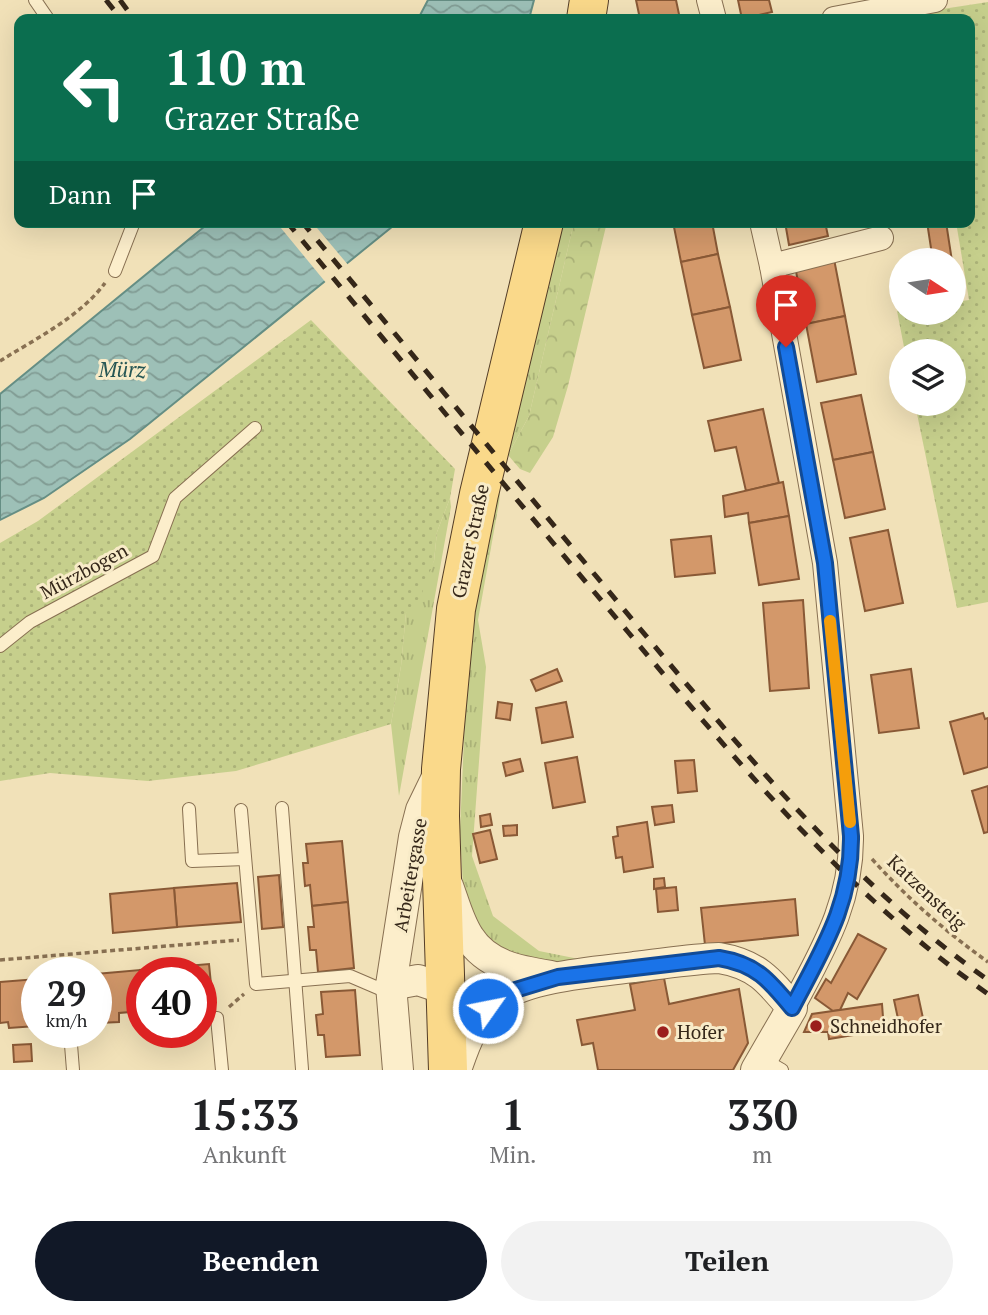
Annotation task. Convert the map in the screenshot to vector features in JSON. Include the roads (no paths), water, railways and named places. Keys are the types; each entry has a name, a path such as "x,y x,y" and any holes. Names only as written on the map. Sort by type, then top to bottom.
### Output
{"main road":[{"name":"Grazer Straße","path":"448,1070 440,866 441,769 458,598 479,494 543,228"}],"street":[{"path":"861,14 935,0"},
{"path":"763,228 825,563 851,836 851,865 833,931 792,1008 767,1066"},
{"path":"772,266 881,238"},
{"name":"Arbeitergasse","path":"398,1070 392,989 414,837 421,810 441,769"},
{"name":"Grazer Straße","path":"440,866 468,937 481,951 497,963 514,970 558,977"},
{"name":"Grazer Straße","path":"456,1070 465,1041 488,1008 512,991 558,977 719,958 736,960 754,968 768,979 792,1008"},
{"path":"392,989 418,980 445,989"}],"lane":[{"path":"115,271 132,228"},
{"name":"Mürzbogen","path":"0,646 30,622 153,556 175,498 255,428"},
{"path":"282,808 302,1069"},
{"path":"189,809 191,861 245,859"},
{"path":"241,810 256,984 350,976 392,989"},
{"path":"217,1018 222,1070"},
{"path":"72,1048 74,1070"}],"water":[{"path":"428,0 534,0 530,14 421,14"},
{"name":"Mürz","path":"203,228 391,228 130,439 44,498 0,520 0,394"}],"railway":[{"path":"106,0 117,14"},
{"path":"120,0 130,14"},
{"path":"292,228 585,581 753,778 888,914 988,994"},
{"path":"307,228 758,767 890,901 988,980"}],"place":[{"name":"Schneidhofer","path":"816,1026"},
{"name":"Hofer","path":"663,1032"}]}
